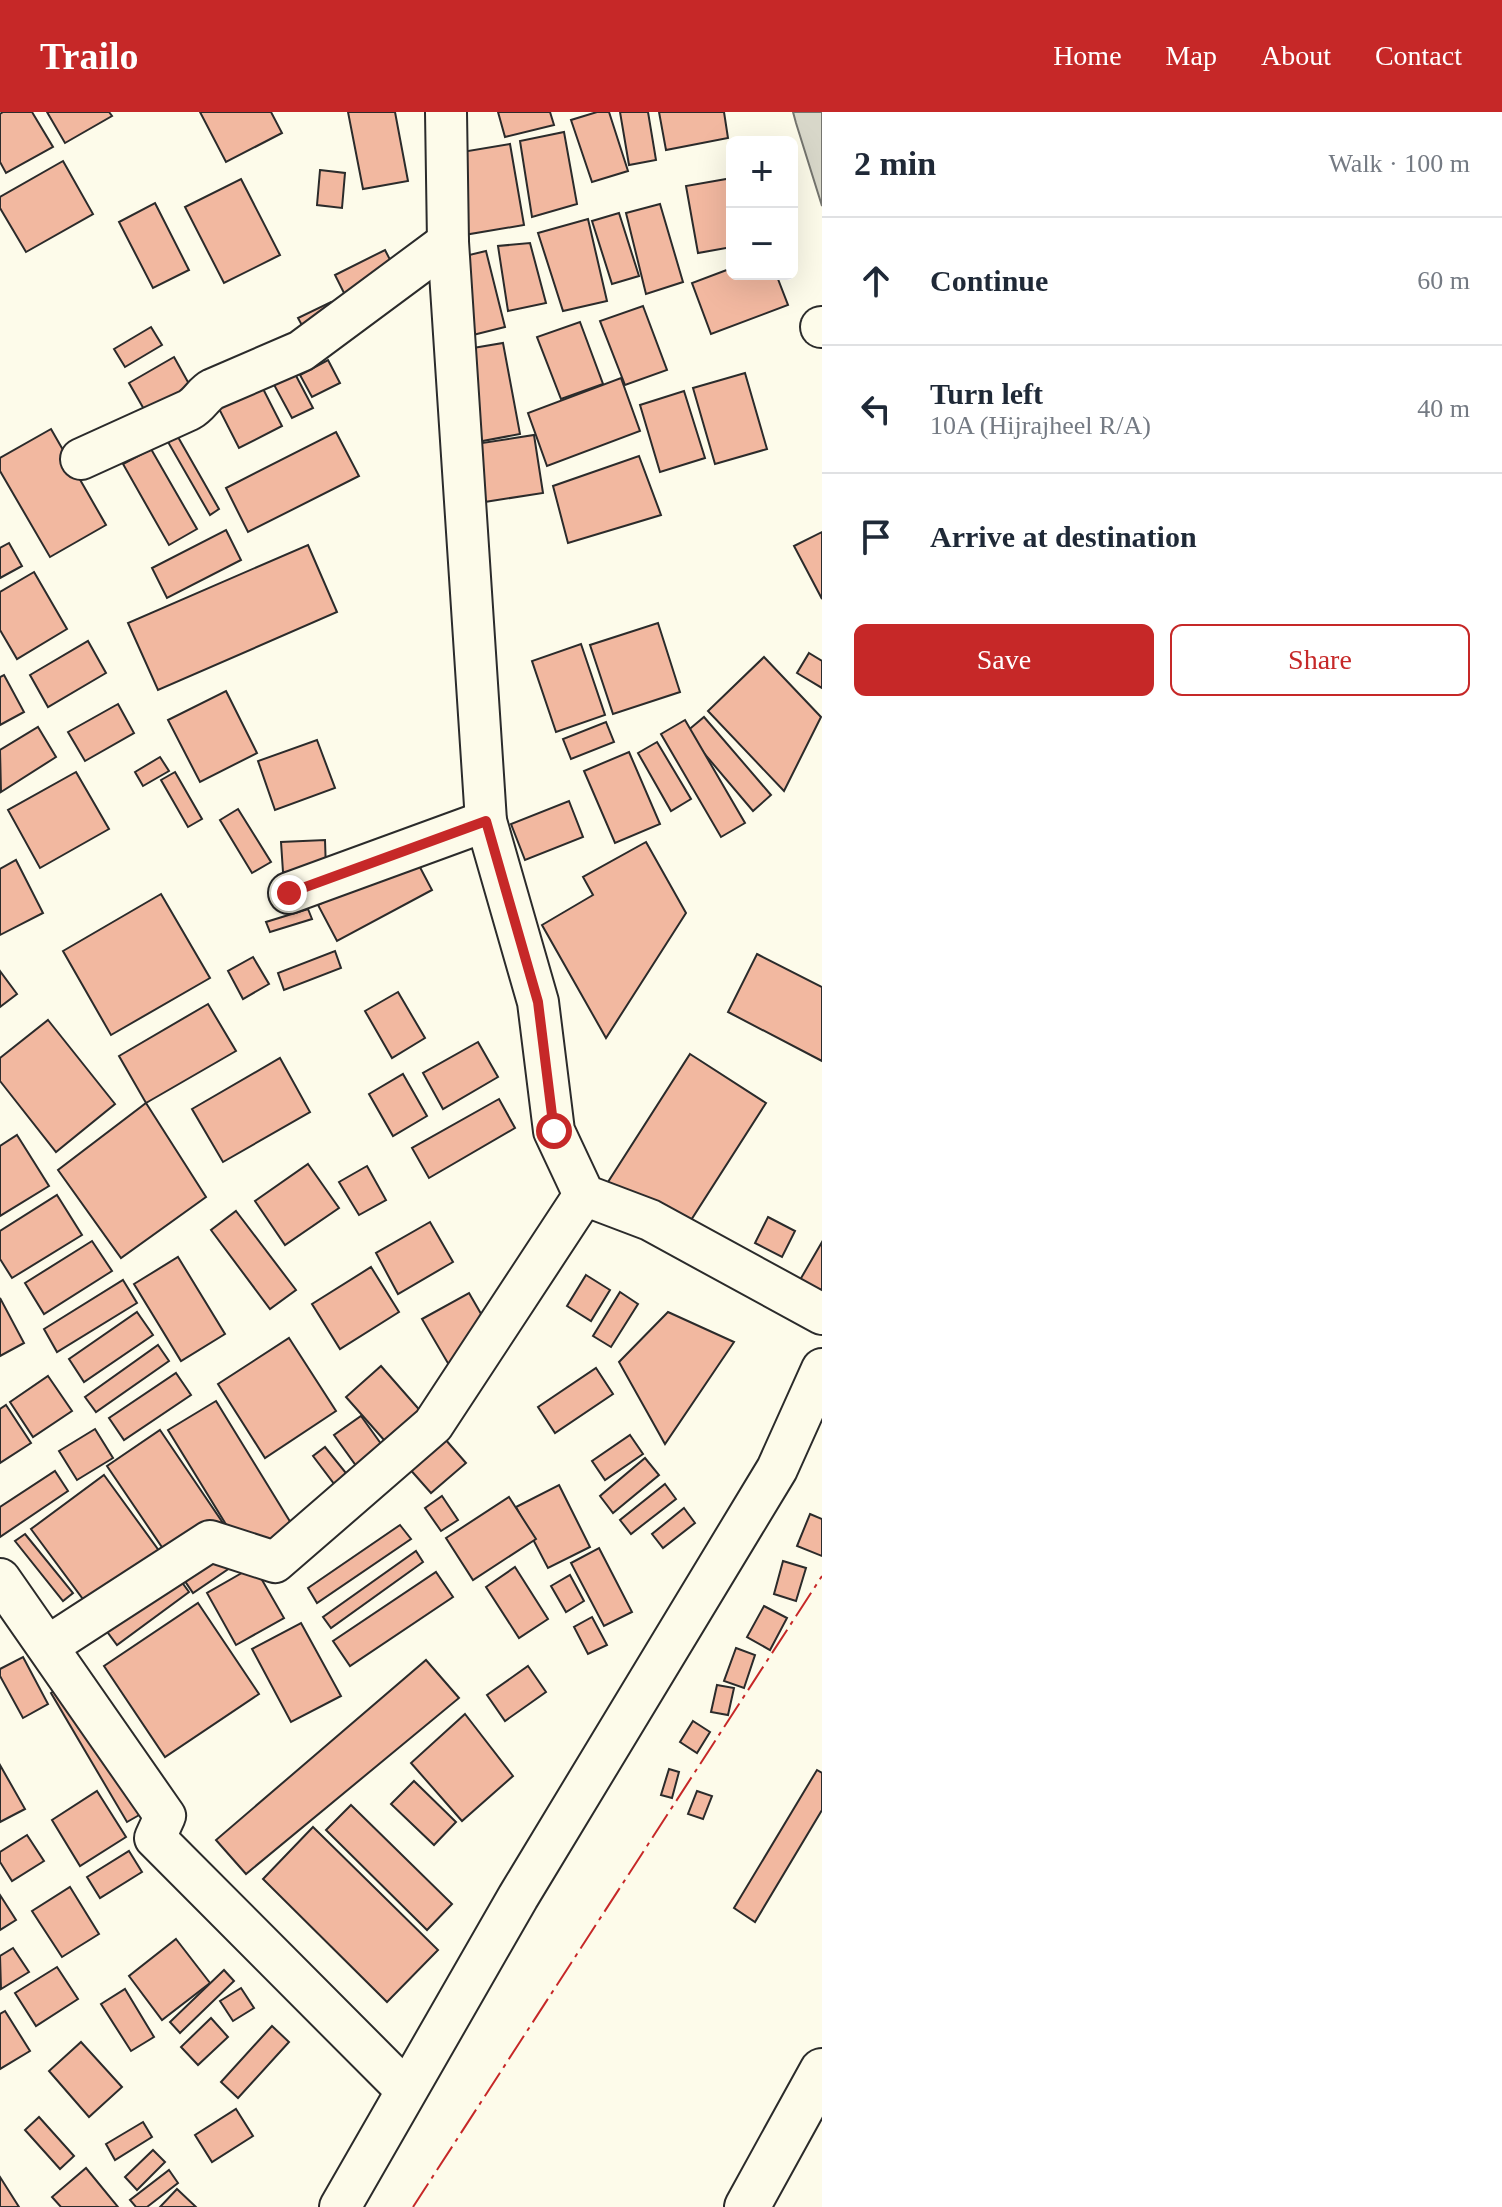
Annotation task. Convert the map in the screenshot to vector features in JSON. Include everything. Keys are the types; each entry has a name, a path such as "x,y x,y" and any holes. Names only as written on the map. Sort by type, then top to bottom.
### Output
{"main road":[{"path":"747,2207 822,2071"}],"street":[{"path":"446,112 448,242 486,821 538,1002 554,1131 584,1195 650,1220 822,1314"},
{"path":"81,459 189,410 200,404 207,392 213,389 301,351 448,242"},
{"path":"289,893 486,821"},
{"path":"48,1646 210,1541 275,1562 433,1425 584,1195"},
{"path":"340,2207 518,1897 777,1469 822,1369"},
{"path":"0,1579 165,1816 155,1838 406,2090"}],"shaded area":[{"path":"793,112 822,112 822,206 796,123"}],"building":[{"path":"32,112 53,147 6,173 0,162 0,114"},
{"path":"47,112 109,112 112,116 65,143"},
{"path":"200,112 271,112 282,133 226,162"},
{"path":"348,112 395,112 408,181 363,189"},
{"path":"498,112 550,112 554,125 505,137"},
{"path":"597,112 609,112 628,171 592,182 571,120"},
{"path":"620,112 648,112 656,160 629,165"},
{"path":"659,112 724,112 726,138 666,150"},
{"path":"564,132 577,204 532,217 520,141"},
{"path":"510,144 524,225 464,235 450,154"},
{"path":"63,161 93,214 26,252 0,208 0,197"},
{"path":"320,170 345,173 342,208 317,205"},
{"path":"241,179 280,255 224,283 185,207"},
{"path":"726,179 726,248 698,253 686,186"},
{"path":"155,203 189,270 153,288 119,222"},
{"path":"660,204 683,282 646,294 626,213"},
{"path":"619,213 639,276 612,284 592,221"},
{"path":"588,219 607,301 563,311 538,233"},
{"path":"530,243 546,303 508,311 498,246"},
{"path":"385,250 402,283 352,309 335,275"},
{"path":"486,251 505,327 465,337 465,256"},
{"path":"726,270 726,280 778,280 788,305 711,334 692,283"},
{"path":"331,302 343,326 311,342 298,318"},
{"path":"643,306 667,370 625,385 600,321"},
{"path":"580,322 603,384 561,399 537,337"},
{"path":"151,327 162,345 125,367 114,349"},
{"path":"503,343 520,434 472,443 455,351"},
{"path":"174,357 198,400 153,425 129,383"},
{"path":"328,360 340,383 312,397 300,375"},
{"path":"293,370 313,408 292,418 272,381"},
{"path":"255,373 282,426 239,448 212,395"},
{"path":"745,373 767,449 715,464 693,388"},
{"path":"621,378 640,431 547,466 528,413"},
{"path":"684,391 705,458 660,472 640,405"},
{"path":"51,429 106,525 50,557 0,471 0,458"},
{"path":"174,430 219,509 210,515 164,435"},
{"path":"336,432 359,476 248,532 226,488"},
{"path":"534,435 543,493 478,503 469,445"},
{"path":"151,449 197,529 169,545 123,464"},
{"path":"639,456 661,515 568,543 553,486"},
{"path":"226,530 241,560 167,598 152,568"},
{"path":"822,532 822,599 794,546"},
{"path":"9,543 22,566 0,578 0,548"},
{"path":"308,545 337,612 158,690 128,623"},
{"path":"34,572 67,629 17,659 0,630 0,592"},
{"path":"658,623 680,692 613,714 590,645"},
{"path":"88,641 106,673 48,707 30,675"},
{"path":"581,644 605,715 556,732 532,661"},
{"path":"809,653 822,661 822,688 797,673"},
{"path":"764,657 821,717 784,791 708,711"},
{"path":"4,675 24,712 0,725 0,677"},
{"path":"226,691 257,753 200,782 168,720"},
{"path":"118,704 134,733 85,761 68,732"},
{"path":"704,717 771,795 753,811 686,732"},
{"path":"685,720 745,823 721,837 661,734"},
{"path":"606,722 614,742 571,759 563,739"},
{"path":"38,727 56,757 1,792 0,750"},
{"path":"317,740 335,788 275,810 258,761"},
{"path":"657,742 691,799 671,811 638,753"},
{"path":"629,752 660,824 615,843 584,771"},
{"path":"160,757 169,771 143,786 135,772"},
{"path":"76,772 109,829 40,868 8,810"},
{"path":"175,772 202,819 188,827 161,780"},
{"path":"569,801 583,837 525,860 511,824"},
{"path":"238,809 271,862 252,873 220,820"},
{"path":"325,840 326,871 283,872 281,842"},
{"path":"646,842 686,913 606,1038 542,925 593,895 583,877"},
{"path":"413,854 432,890 337,941 318,905"},
{"path":"16,860 43,913 0,935 0,869"},
{"path":"161,894 210,978 111,1035 63,951"},
{"path":"308,909 312,919 270,932 266,922"},
{"path":"335,951 341,968 284,990 278,973"},
{"path":"757,954 822,987 822,1061 728,1012"},
{"path":"253,957 269,984 243,999 228,971"},
{"path":"0,971 17,994 0,1007"},
{"path":"398,992 425,1038 392,1058 365,1011"},
{"path":"208,1004 236,1051 146,1103 119,1056"},
{"path":"48,1020 115,1104 56,1152 0,1081 0,1058"},
{"path":"478,1042 498,1077 443,1109 423,1073"},
{"path":"690,1054 766,1103 684,1231 608,1182"},
{"path":"280,1058 310,1112 223,1162 192,1109"},
{"path":"403,1074 427,1116 393,1136 369,1094"},
{"path":"499,1099 515,1128 429,1178 412,1148"},
{"path":"146,1103 206,1197 121,1258 58,1170"},
{"path":"17,1135 49,1186 0,1216 0,1146"},
{"path":"308,1164 339,1208 285,1245 255,1201"},
{"path":"367,1166 386,1200 359,1215 339,1182"},
{"path":"57,1195 82,1235 12,1278 0,1259 0,1231"},
{"path":"236,1211 296,1290 270,1309 211,1230"},
{"path":"768,1217 795,1231 782,1257 755,1243"},
{"path":"430,1222 453,1262 398,1294 376,1253"},
{"path":"92,1241 112,1271 44,1314 25,1283"},
{"path":"822,1242 822,1298 793,1292"},
{"path":"178,1257 225,1334 181,1361 134,1284"},
{"path":"371,1267 399,1312 340,1349 312,1304"},
{"path":"586,1275 610,1290 591,1321 567,1306"},
{"path":"123,1280 137,1303 57,1352 44,1329"},
{"path":"620,1292 638,1304 611,1347 593,1336"},
{"path":"469,1293 495,1338 449,1365 422,1319"},
{"path":"0,1298 24,1343 0,1356"},
{"path":"137,1312 153,1335 84,1382 69,1359"},
{"path":"668,1312 734,1342 665,1444 619,1362"},
{"path":"289,1338 336,1411 265,1458 218,1384"},
{"path":"158,1345 169,1361 96,1412 85,1397"},
{"path":"381,1366 466,1463 431,1493 346,1397"},
{"path":"596,1368 613,1394 555,1433 538,1407"},
{"path":"176,1373 191,1395 124,1440 109,1418"},
{"path":"48,1376 72,1411 33,1437 10,1402"},
{"path":"216,1401 294,1528 246,1557 168,1430"},
{"path":"6,1405 31,1443 0,1463 0,1409"},
{"path":"361,1416 384,1448 357,1467 334,1435"},
{"path":"95,1429 113,1458 77,1480 59,1451"},
{"path":"160,1430 246,1557 193,1593 107,1466"},
{"path":"630,1435 643,1454 605,1480 592,1461"},
{"path":"325,1447 354,1483 341,1493 313,1456"},
{"path":"645,1458 659,1475 613,1513 600,1496"},
{"path":"55,1471 68,1491 0,1537 0,1507"},
{"path":"104,1475 189,1592 117,1645 31,1529"},
{"path":"665,1484 676,1499 631,1534 620,1520"},
{"path":"559,1485 590,1547 548,1568 516,1507"},
{"path":"442,1496 458,1520 441,1531 425,1508"},
{"path":"509,1497 536,1539 473,1580 446,1538"},
{"path":"684,1508 695,1523 663,1548 652,1534"},
{"path":"810,1514 822,1519 822,1556 797,1546"},
{"path":"400,1525 411,1539 317,1603 308,1588"},
{"path":"25,1534 73,1593 63,1601 15,1541"},
{"path":"599,1548 632,1612 604,1626 571,1563"},
{"path":"416,1551 423,1562 331,1628 323,1617"},
{"path":"783,1561 806,1568 796,1601 774,1594"},
{"path":"254,1566 284,1618 236,1645 207,1593"},
{"path":"515,1567 548,1619 519,1638 486,1587"},
{"path":"436,1572 453,1597 350,1666 333,1641"},
{"path":"570,1575 584,1601 566,1612 551,1586"},
{"path":"198,1603 259,1694 165,1757 104,1666"},
{"path":"764,1606 787,1618 770,1650 747,1637"},
{"path":"592,1617 607,1645 588,1654 574,1627"},
{"path":"301,1623 341,1696 291,1722 252,1649"},
{"path":"736,1648 755,1655 744,1688 724,1681"},
{"path":"23,1657 48,1704 23,1718 0,1676 0,1669"},
{"path":"426,1660 459,1698 246,1874 216,1840"},
{"path":"528,1666 546,1692 505,1721 487,1695"},
{"path":"85,1673 162,1802 127,1822 51,1693"},
{"path":"717,1685 734,1688 728,1715 711,1712"},
{"path":"465,1714 513,1776 462,1821 411,1763"},
{"path":"693,1721 710,1732 697,1753 680,1742"},
{"path":"0,1765 25,1809 0,1822"},
{"path":"669,1769 679,1772 672,1798 661,1795"},
{"path":"817,1770 822,1773 822,1810 755,1922 734,1908"},
{"path":"414,1781 456,1822 434,1845 391,1804"},
{"path":"97,1791 126,1837 80,1866 52,1820"},
{"path":"697,1791 712,1796 703,1819 688,1814"},
{"path":"351,1805 452,1904 427,1930 326,1830"},
{"path":"313,1827 438,1950 387,2002 263,1879"},
{"path":"27,1835 44,1861 12,1881 0,1862 0,1852"},
{"path":"129,1851 142,1872 100,1898 87,1877"},
{"path":"70,1887 99,1934 62,1957 32,1911"},
{"path":"0,1895 16,1920 0,1930"},
{"path":"176,1939 210,1983 162,2020 129,1976"},
{"path":"13,1948 29,1972 1,1989 0,1956"},
{"path":"57,1967 78,1999 36,2026 15,1993"},
{"path":"224,1970 234,1981 180,2033 170,2022"},
{"path":"241,1988 254,2008 233,2021 220,2001"},
{"path":"125,1989 154,2037 131,2051 101,2004"},
{"path":"5,2011 30,2051 0,2069 0,2014"},
{"path":"211,2018 228,2037 198,2065 181,2047"},
{"path":"272,2026 289,2042 238,2098 221,2082"},
{"path":"81,2042 122,2087 89,2117 49,2071"},
{"path":"236,2109 253,2136 212,2162 195,2135"},
{"path":"39,2117 74,2156 60,2169 25,2130"},
{"path":"143,2122 152,2137 115,2160 106,2144"},
{"path":"153,2150 165,2162 137,2190 125,2177"},
{"path":"86,2168 118,2207 61,2207 52,2197"},
{"path":"169,2170 178,2183 147,2207 136,2207 130,2200"},
{"path":"0,2177 19,2207 0,2207"},
{"path":"177,2189 196,2207 160,2207"}],"power":[{"path":"413,2207 822,1576"}],"route":[{"path":"289,893 486,821 538,1002 554,1131"}]}
